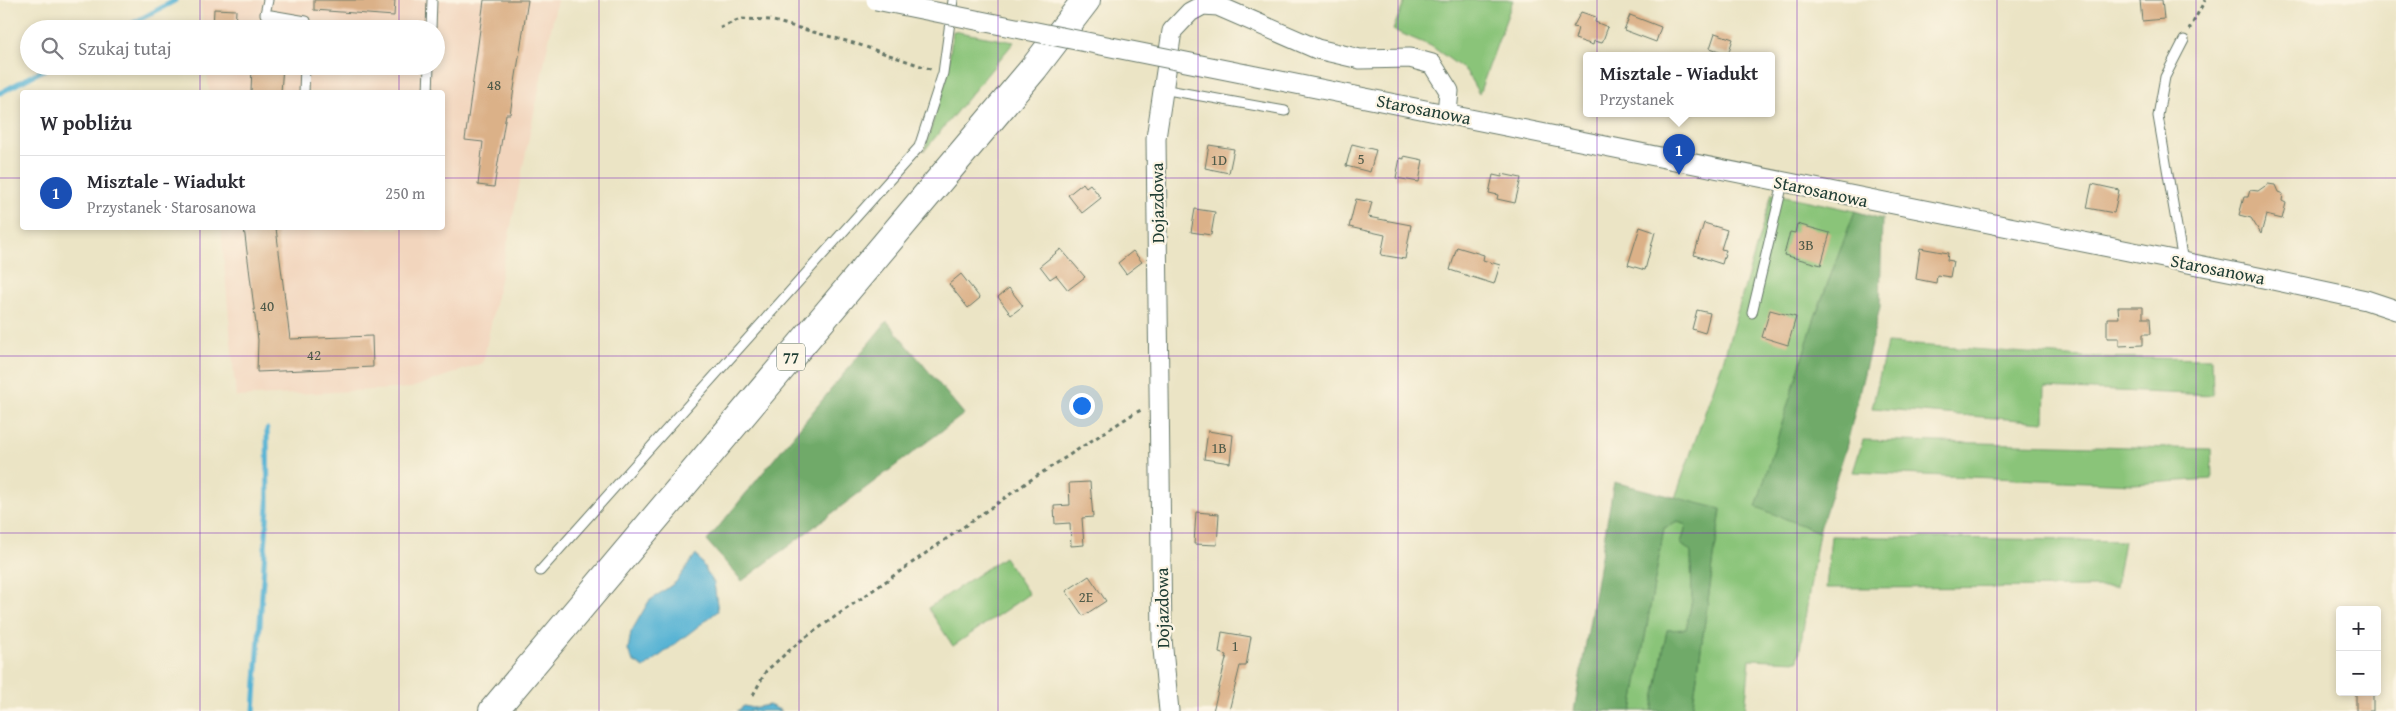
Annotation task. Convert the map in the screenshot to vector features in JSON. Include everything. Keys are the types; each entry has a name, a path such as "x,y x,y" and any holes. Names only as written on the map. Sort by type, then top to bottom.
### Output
{"main road":[{"name":"77","path":"493,711 1034,68 1086,0"}],"street":[{"name":"Starosanowa","path":"876,0 2183,262 2356,298 2396,310"},
{"name":"Dojazdowa","path":"1169,711 1162,639 1156,138 1172,31 1190,12 1203,5 1218,6 1317,49 1360,59 1410,58 1432,64 1449,91 1447,113"}],"lane":[{"path":"268,0 266,14 300,20"},
{"path":"431,20 432,0"},
{"path":"540,571 920,147 943,73 952,0"},
{"path":"2183,262 2158,116 2165,77 2184,40"},
{"path":"304,90 305,75"},
{"path":"428,90 429,75"},
{"path":"1162,89 1284,111"},
{"path":"1752,313 1783,182"}],"path":[{"path":"2184,40 2205,0"},
{"path":"720,28 740,19 770,20 857,44 943,73"},
{"path":"753,695 766,671 799,642 1029,481 1133,414 1159,402"}],"shaded area":[{"path":"205,0 557,0 483,363 411,388 236,397 221,230 445,230 445,90 209,90 208,75 445,75 445,20 202,20 201,3"}],"green space":[{"path":"1405,0 1513,0 1479,94 1466,71 1431,46 1393,30"},
{"path":"953,31 1014,42 924,151 947,76"},
{"path":"1772,193 1855,211 1815,317 1757,507 1819,532 1798,661 1750,659 1745,711 1692,711 1721,510 1675,498 1723,361"},
{"path":"1855,211 1882,219 1880,307 1846,448 1819,532 1756,507 1815,317"},
{"path":"887,321 964,414 742,581 707,541"},
{"path":"1887,343 2083,357 2212,359 2213,395 2045,388 2044,422 1872,408"},
{"path":"1863,440 2211,449 2212,479 2133,484 1853,472"},
{"path":"1614,482 1721,509 1692,711 1652,711 1667,630 1686,629 1692,600 1691,552 1681,544 1686,525 1678,522 1664,528 1632,711 1574,711"},
{"path":"1678,522 1686,525 1681,544 1691,552 1692,600 1686,629 1667,630 1652,711 1632,711 1664,528"},
{"path":"1831,536 2124,541 2116,587 1826,588"},
{"path":"1004,557 1029,594 953,646 928,608"}],"water":[{"path":"696,554 714,583 718,611 644,668 633,661 628,650 631,632 649,601 676,582"},
{"path":"769,705 782,711 737,711 744,706 752,708"}],"building":[{"path":"314,0 395,0 394,16 314,10"},
{"path":"484,0 528,0 510,114 506,114 494,187 478,185 483,142 465,140"},
{"path":"2140,0 2162,0 2164,19 2142,21"},
{"path":"214,9 236,10 235,20 213,20"},
{"path":"1581,12 1596,17 1595,22 1608,27 1602,43 1594,41 1593,45 1575,39 1578,28 1573,27"},
{"path":"1630,15 1661,27 1656,42 1624,30"},
{"path":"1715,33 1733,39 1729,52 1710,48"},
{"path":"252,75 282,75 281,90 251,90"},
{"path":"1352,144 1376,150 1370,172 1346,166"},
{"path":"1209,145 1234,149 1229,173 1205,168"},
{"path":"1404,156 1423,160 1419,182 1396,178 1400,158 1404,159"},
{"path":"1502,174 1521,178 1515,203 1497,199 1498,195 1489,193 1493,175 1502,177"},
{"path":"1083,183 1086,187 1090,184 1101,198 1082,213 1068,195"},
{"path":"2092,184 2119,190 2114,213 2087,208"},
{"path":"2268,184 2275,185 2278,192 2283,194 2282,201 2286,203 2282,219 2266,215 2261,234 2251,218 2239,215 2244,197 2248,197 2250,190 2258,191"},
{"path":"1356,199 1372,202 1368,217 1411,225 1405,259 1381,255 1385,235 1349,227"},
{"path":"1195,209 1215,212 1211,235 1191,232"},
{"path":"1704,223 1727,230 1721,249 1726,250 1722,264 1694,255"},
{"path":"1797,224 1830,233 1821,265 1784,255 1790,232 1795,233"},
{"path":"1640,227 1655,232 1645,270 1628,265"},
{"path":"244,230 276,230 290,339 372,336 373,367 257,372 258,340"},
{"path":"1457,247 1484,255 1483,260 1500,265 1494,284 1450,270"},
{"path":"1920,248 1948,253 1947,260 1953,261 1950,277 1937,275 1936,283 1916,279"},
{"path":"1061,249 1085,277 1068,290 1056,275 1050,279 1040,266"},
{"path":"1133,251 1142,262 1126,274 1118,263"},
{"path":"961,274 980,298 968,308 949,284"},
{"path":"1009,288 1023,306 1011,315 998,297"},
{"path":"2118,307 2143,307 2143,318 2150,318 2151,334 2143,334 2143,345 2119,346 2119,338 2107,338 2107,318 2119,318"},
{"path":"1697,310 1710,313 1705,333 1692,329"},
{"path":"1770,310 1796,317 1788,345 1762,337"},
{"path":"1208,431 1233,435 1230,463 1204,459"},
{"path":"1090,482 1093,517 1082,518 1084,545 1071,546 1070,523 1055,524 1054,506 1070,505 1069,483"},
{"path":"1196,512 1219,514 1217,545 1194,544"},
{"path":"1089,576 1106,601 1083,616 1066,591"},
{"path":"1222,632 1251,637 1246,666 1240,666 1229,711 1213,711 1227,655 1219,653"},
{"path":"2356,696 2373,696 2373,711 2356,711"}],"waterway":[{"path":"139,20 176,0"},
{"path":"0,93 34,75"},
{"path":"254,711 268,506 267,429"}],"place":[{"name":"Misztale - Wiadukt","path":"1679,175"}]}
